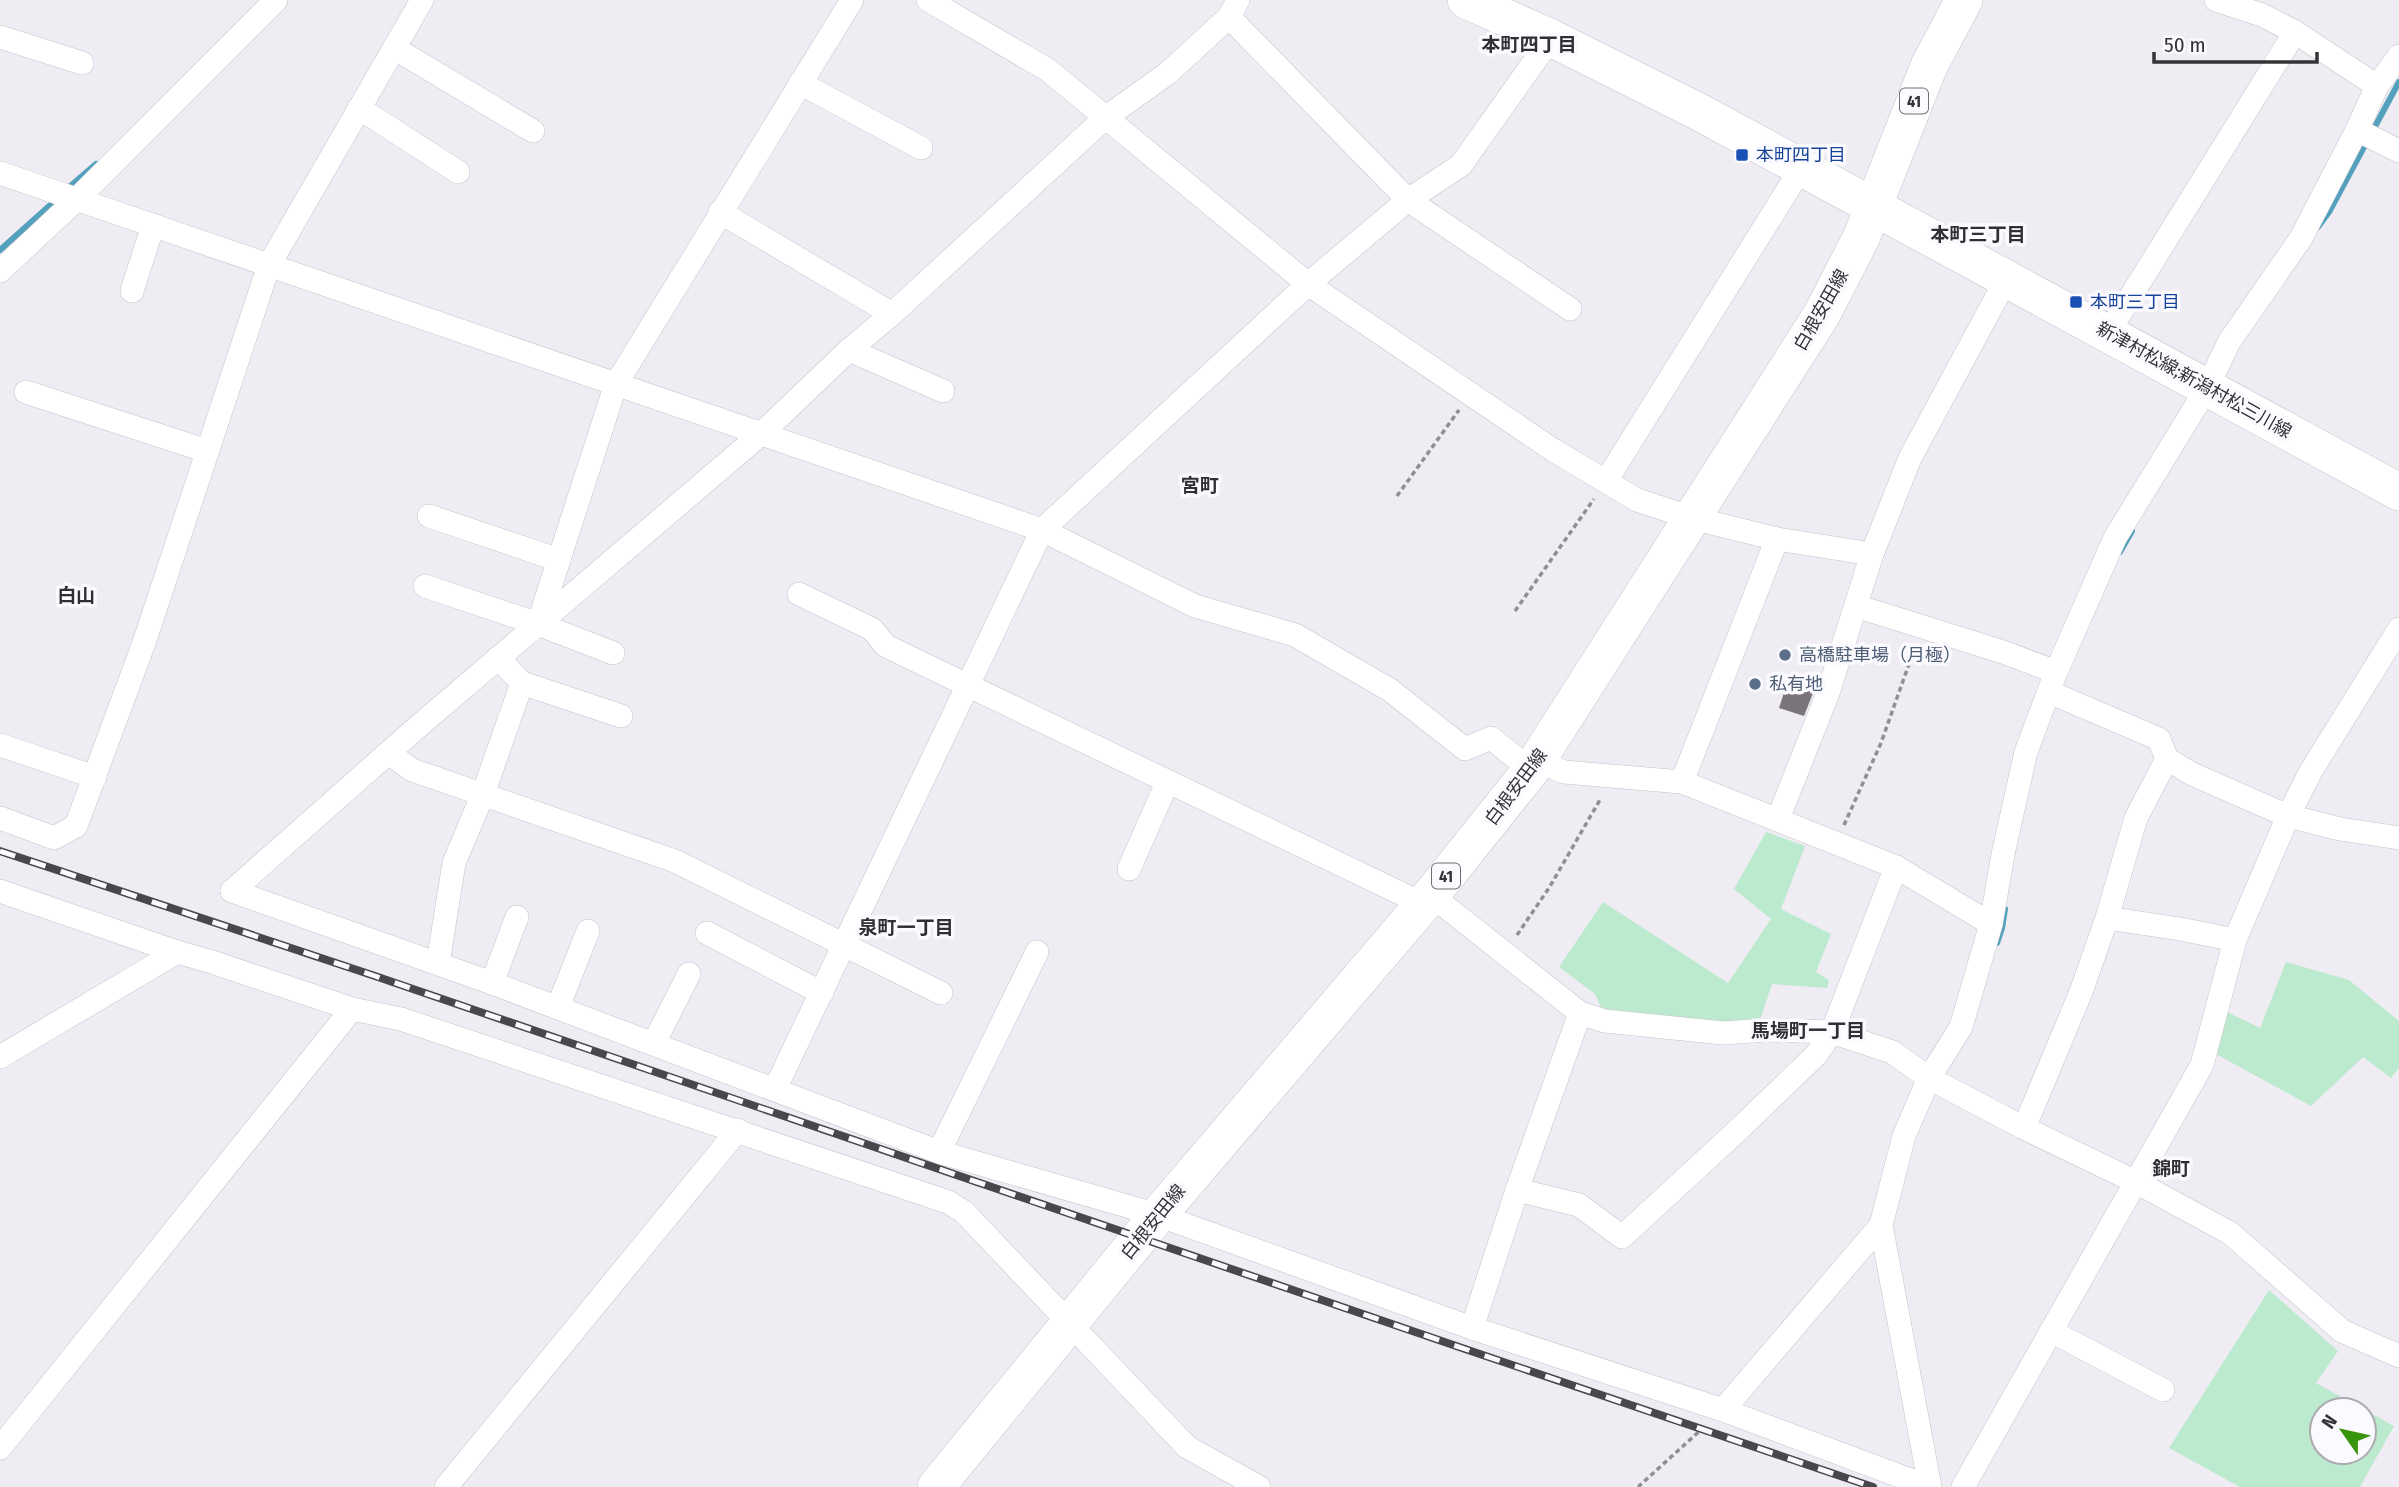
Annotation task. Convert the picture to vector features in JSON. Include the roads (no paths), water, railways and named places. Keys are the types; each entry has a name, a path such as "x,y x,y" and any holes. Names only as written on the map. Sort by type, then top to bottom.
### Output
{"main road":[{"name":"新津村松線;新潟村松三川線","path":"1466,0 1551,38 1701,113 2399,492"},
{"name":"白根安田線","path":"936,1487 1158,1215 1427,900 1534,765 1822,314 1861,238 1929,66 1964,0"}],"street":[{"path":"0,271 276,0"},
{"path":"0,818 54,838 76,826 141,651 269,265 422,0"},
{"path":"538,624 616,384 852,0"},
{"path":"928,0 1048,69 1308,284 1553,450 1637,500 1692,518 1777,539 1872,554"},
{"path":"2216,0 2264,8 2295,32 2377,86"},
{"path":"1570,309 1408,200 1233,8 1167,73 1105,118 892,314 849,350 761,434 498,658 232,891 558,1007 939,1152 1158,1215 1472,1328 1723,1410 1930,1487"},
{"path":"2108,333 2295,32"},
{"path":"0,37 82,64"},
{"path":"775,1089 1042,530 1308,284 1408,200 1461,165 1551,38"},
{"path":"394,48 533,131"},
{"path":"1930,1487 1881,1225 1904,1136 1929,1078 1961,1027 1991,924 2003,854 2026,752 2052,682 2115,538 2207,388 2229,342 2301,237 2377,86 2399,55"},
{"path":"800,83 921,148"},
{"path":"359,108 458,172"},
{"path":"2357,130 2399,151"},
{"path":"1606,481 1802,167"},
{"path":"0,173 1042,530 1195,606 1295,635 1390,690 1465,749 1491,738 1534,765 1564,772 1682,782 1896,867 1991,924"},
{"path":"720,212 892,314"},
{"path":"132,290 153,225"},
{"path":"1777,819 1828,693 1872,554 1910,458 2007,278"},
{"path":"849,350 943,391"},
{"path":"26,391 208,451"},
{"path":"429,516 559,560"},
{"path":"1682,782 1777,539"},
{"path":"425,586 538,624 613,653"},
{"path":"799,594 872,629 886,646 1167,783 1427,900 1504,954 1580,1013 1605,1021 1723,1033 1768,1030 1832,1032 1892,1052 1929,1078 2136,1182 2230,1233 2342,1331 2399,1356"},
{"path":"1856,606 1922,625 2052,682 2159,739 2167,759 2192,774 2288,816 2340,830 2399,838"},
{"path":"1963,1487 2202,1065 2235,940 2288,816 2311,771 2399,629"},
{"path":"498,658 522,683 621,716"},
{"path":"438,963 454,863 483,794 522,683"},
{"path":"0,745 96,777"},
{"path":"390,754 412,770 676,861 941,993"},
{"path":"2024,1128 2081,992 2108,918 2136,818 2167,759"},
{"path":"1129,869 1167,783"},
{"path":"1517,1190 1579,1205 1622,1237 1816,1055 1832,1032 1896,867"},
{"path":"0,891 352,1009 401,1018 948,1202 964,1212 1187,1447 1259,1487"},
{"path":"492,983 517,917"},
{"path":"2108,918 2235,940"},
{"path":"558,1007 588,931"},
{"path":"707,933 822,993"},
{"path":"0,1057 177,952"},
{"path":"939,1152 1037,952"},
{"path":"654,1043 689,974"},
{"path":"0,1448 352,1009"},
{"path":"1472,1328 1517,1190 1580,1013"},
{"path":"446,1487 738,1130"},
{"path":"1723,1410 1881,1225"},
{"path":"2051,1331 2163,1390"}],"waterway":[{"path":"2318,227 2329,212 2399,82"},
{"path":"67,189 96,164"},
{"path":"0,250 57,199"},
{"path":"2120,552 2132,531"},
{"path":"1997,943 2005,909"}],"railway":[{"path":"0,851 375,976 1873,1487"}],"place":[{"name":"本町四丁目","path":"1742,155"},
{"name":"本町三丁目","path":"2076,302"},
{"name":"高橋駐車場（月極）","path":"1785,655"},
{"name":"私有地","path":"1755,684"}],"district":[{"name":"本町四丁目","path":"1529,44"},
{"name":"本町三丁目","path":"1978,234"},
{"name":"宮町","path":"1200,485"},
{"name":"白山","path":"76,595"},
{"name":"泉町一丁目","path":"906,927"},
{"name":"馬場町一丁目","path":"1808,1030"},
{"name":"錦町","path":"2171,1168"}]}
